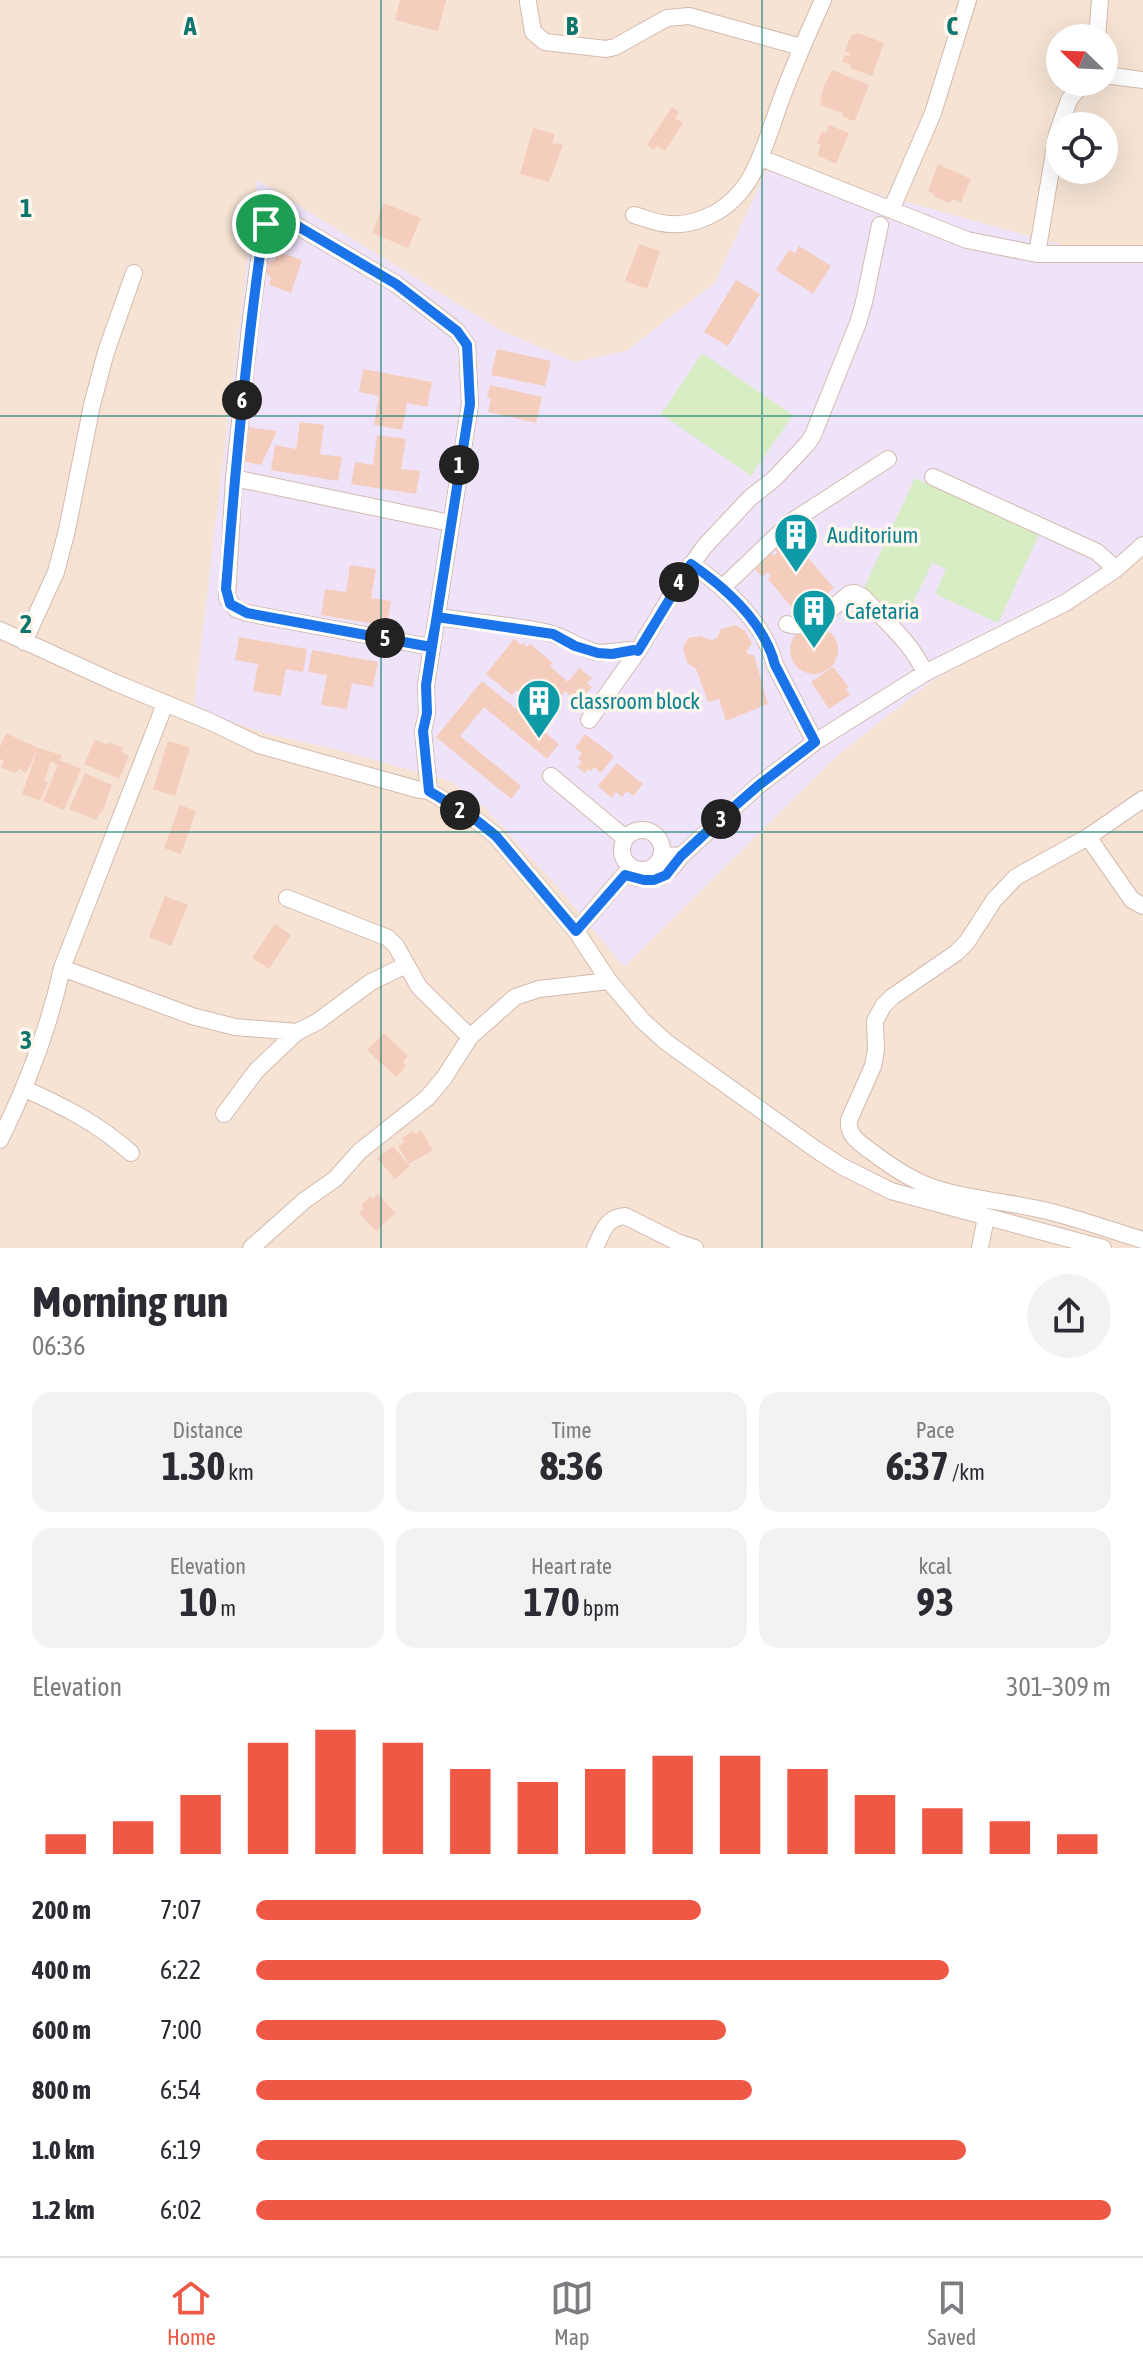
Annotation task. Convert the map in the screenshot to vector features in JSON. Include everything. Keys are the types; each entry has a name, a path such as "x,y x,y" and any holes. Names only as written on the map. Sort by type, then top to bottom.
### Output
{"street":[{"path":"634,215 670,224 698,221 736,198 761,158 801,47 823,0"},
{"path":"891,210 933,113 968,0"},
{"path":"1098,24 1100,0"},
{"path":"528,2 533,32 545,42 606,49 667,18 689,16 801,47"},
{"path":"1118,77 1143,80"},
{"path":"1037,254 1057,134 1072,96"},
{"path":"761,158 967,240 1037,254 1143,254"},
{"path":"429,791 423,731 427,713 426,685 470,404 467,345 457,331 396,284 289,221 277,218 266,224 263,232 251,318 234,478 226,589 230,604 247,613 431,647"},
{"path":"589,720 638,651 691,564 727,522 774,479 813,435 861,312 880,225"},
{"path":"24,642 56,572 92,405 106,352 134,273"},
{"path":"723,587 791,522 888,459"},
{"path":"933,477 1097,552 1116,569"},
{"path":"234,478 450,523"},
{"path":"576,931 628,871 651,868 662,855 660,840 650,831 636,830 622,844 628,871 644,880 660,878 759,785 815,742 925,673 1065,603 1116,569 1143,545"},
{"path":"691,564 723,587 745,611 765,642 815,742"},
{"path":"787,624 798,627 814,622 849,594 855,593 863,597 907,644 920,660 925,673"},
{"path":"437,617 553,634 575,646 598,653 638,651"},
{"path":"0,630 259,745 429,791 496,836 576,931 609,981 642,1020 666,1042 831,1159 891,1191 1103,1248"},
{"path":"0,1140 25,1089 54,1008 62,968 165,704"},
{"path":"551,776 625,838"},
{"path":"1143,799 1088,837 1016,877 994,900 967,942 956,953 883,1006 875,1021 873,1066 848,1127 860,1143 899,1173 923,1184 1044,1211 1143,1240"},
{"path":"1088,837 1132,900 1143,906"},
{"path":"662,855 681,856"},
{"path":"287,898 388,938 396,946 419,987 470,1037"},
{"path":"224,1114 256,1071 297,1032 317,1022 371,982 406,965"},
{"path":"62,968 192,1016 235,1027 297,1032"},
{"path":"251,1248 305,1200 335,1179 360,1151 427,1098 470,1037 515,997 527,992 609,981"},
{"path":"25,1089 65,1107 110,1134 131,1153"},
{"path":"595,1248 607,1223 617,1216 625,1216 695,1248"},
{"path":"980,1248 986,1217"}],"shaded area":[{"path":"0,0 1143,0 1143,1248 0,1248"},
{"path":"769,164 1105,257 1143,257 1143,554 1100,588 932,681 840,753 624,967 558,887 484,807 450,781 264,733 204,712 194,704 257,180 502,331 574,362 626,351 715,283"}],"green space":[{"path":"702,353 793,415 751,476 661,414"},
{"path":"915,478 1039,535 998,623 935,594 946,569 932,563 908,614 862,592"}],"building":[{"path":"400,0 446,0 438,31 395,20"},
{"path":"858,33 884,43 872,76 850,68 851,65 842,61 845,55 849,56 850,53 845,51 851,35"},
{"path":"832,70 869,85 855,120 820,105"},
{"path":"672,107 679,112 675,118 683,123 665,151 657,146 654,150 647,145"},
{"path":"829,125 849,133 836,164 817,155 821,145 817,143 822,131 826,133"},
{"path":"533,128 555,134 552,143 563,145 549,182 520,174"},
{"path":"938,164 971,179 961,202 953,199 949,203 928,191"},
{"path":"384,203 421,218 408,248 372,233"},
{"path":"639,244 660,251 647,289 625,281"},
{"path":"799,246 831,266 813,294 776,270 789,250 795,253"},
{"path":"276,251 302,260 291,293 269,285 271,278 266,273 269,262 275,260"},
{"path":"736,280 760,294 728,346 704,332"},
{"path":"497,349 551,361 545,386 491,375"},
{"path":"363,369 432,382 427,407 407,403 402,430 374,425 379,396 359,392"},
{"path":"490,385 542,397 536,423 488,412"},
{"path":"300,422 324,425 320,454 342,457 338,481 271,470 275,445 296,449"},
{"path":"247,427 277,431 261,465 242,461"},
{"path":"377,435 406,439 401,469 420,471 416,494 351,484 355,462 373,465"},
{"name":"Auditorium","path":"791,537 798,545 794,548 797,551 800,548 834,588 803,614 798,607 794,610 768,579 771,576 768,572 762,577 755,569 770,552 774,556 777,553 773,547 784,538 786,541"},
{"path":"350,565 376,569 371,598 391,601 387,626 321,615 325,589 346,592"},
{"path":"736,625 745,631 752,643 746,652 754,655 768,704 726,721 719,699 708,702 696,669 687,663 683,648 688,638 700,636 711,640 717,638 721,629"},
{"name":"Cafetaria","path":"814,626 831,633 838,650 831,667 814,674 797,667 790,650 797,633"},
{"path":"239,637 307,649 303,672 286,669 281,696 253,691 258,664 235,660"},
{"path":"514,639 527,647 530,644 553,663 550,666 568,682 579,668 592,678 587,683 592,687 575,700 565,691 550,710 546,707 539,715 519,699 522,695 516,690 512,695 486,674"},
{"path":"312,650 378,662 373,687 352,683 347,709 321,705 327,675 308,672"},
{"path":"833,667 849,687 846,689 850,695 829,709 811,682"},
{"name":"classroom block","path":"482,681 559,744 547,759 484,707 460,736 521,786 511,799 436,737"},
{"path":"6,733 38,748 26,773 19,769 15,773 1,767 4,761 0,759 0,747"},
{"path":"585,734 614,756 601,773 594,767 585,773 577,767 582,762 578,759 582,753 575,748"},
{"path":"95,740 123,748 121,752 129,756 119,779 84,764"},
{"path":"168,741 190,747 175,796 153,789"},
{"path":"38,748 62,755 60,760 81,769 64,810 43,801 58,765 51,762 44,781 48,782 40,801 22,794"},
{"path":"617,763 643,784 633,796 627,791 622,797 616,792 612,798 598,786"},
{"path":"85,773 112,785 102,813 96,820 69,809"},
{"path":"180,805 196,811 181,854 164,848"},
{"path":"165,896 188,905 171,946 149,937"},
{"path":"275,924 291,935 269,969 252,958"},
{"path":"384,1033 408,1056 403,1062 406,1066 396,1077 367,1050"},
{"path":"421,1130 433,1150 409,1164 398,1146 404,1143 402,1138"},
{"path":"393,1146 410,1166 395,1179 377,1158"},
{"path":"378,1194 395,1213 376,1231 359,1213 370,1196 373,1199"}],"place":[{"name":"Auditorium","path":"796,574"},
{"name":"Cafetaria","path":"814,650"},
{"name":"classroom block","path":"539,740"}],"route":[{"path":"266,224 251,318 234,478 226,589 230,604 247,613 431,647 437,617 553,634 575,646 612,654 638,651 691,564 723,587 745,611 772,655 815,742 728,812 681,856 666,875 644,880 625,875 576,931 496,836 429,791 423,731 427,713 426,685 437,617 450,523 470,404 467,345 457,331 396,284 289,221 277,218 266,224"}]}
